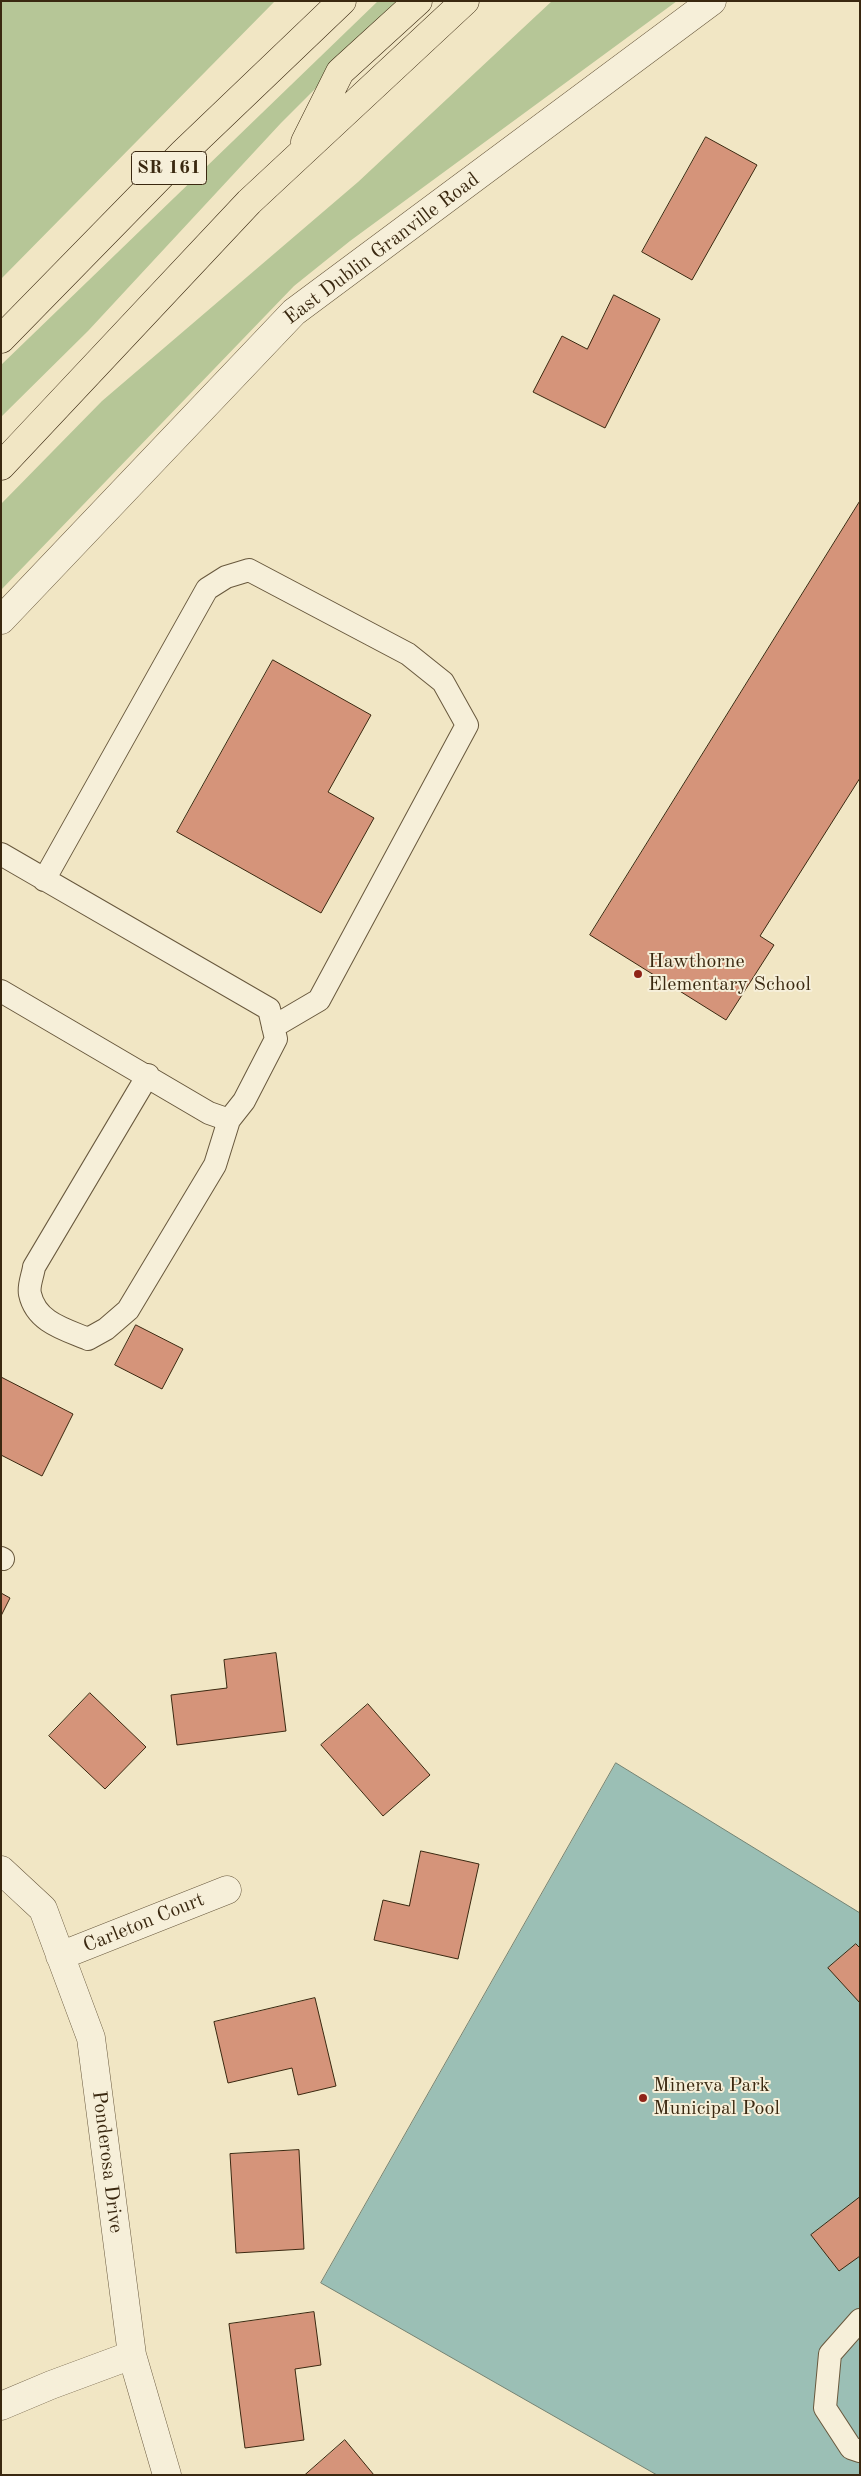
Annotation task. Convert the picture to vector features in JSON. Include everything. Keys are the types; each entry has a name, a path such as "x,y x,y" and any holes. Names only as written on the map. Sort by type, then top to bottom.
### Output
{"main road":[{"name":"SR 161","path":"1,339 184,152 342,1"},
{"path":"298,157 340,72 418,1"},
{"path":"1,466 250,202 465,1"}],"street":[{"name":"East Dublin Granville Road","path":"1,620 294,312 712,1"},
{"name":"Ponderosa Drive","path":"1,1870 43,1909 91,2038 132,2355 167,2475"},
{"name":"Carleton Court","path":"60,1956 227,1890"},
{"path":"1,2406 132,2355"}],"lane":[{"path":"44,880 207,589 226,577 249,570 408,654 443,682 467,725 319,1000 273,1027"},
{"path":"1,854 269,1009 276,1039 244,1101 229,1120 215,1164 128,1310 106,1329 88,1340 52,1324 38,1313 29,1292 34,1267 148,1075"},
{"path":"1,991 148,1075 210,1113 229,1120"},
{"path":"860,2320 830,2354 824,2408 851,2448 860,2451"}],"green space":[{"path":"1,1 275,1 1,279"},
{"path":"378,1 403,1 281,123 88,331 1,417 1,365"},
{"path":"552,1 677,1 350,241 294,286 1,590 1,504 102,401 358,182"}],"water":[{"name":"Minerva Park Municipal Pool","path":"616,1763 860,1913 860,2475 657,2475 321,2283"}],"building":[{"path":"706,137 757,165 692,280 642,252"},
{"path":"614,295 660,319 605,428 533,392 562,336 587,349"},
{"path":"860,501 860,778 760,936 774,945 726,1020 590,935"},
{"path":"273,660 371,715 328,792 374,818 321,913 177,832"},
{"path":"136,1325 183,1349 162,1389 115,1365"},
{"path":"1,1377 73,1414 42,1476 1,1455"},
{"path":"1,1593 10,1598 1,1616"},
{"path":"276,1653 286,1731 177,1745 171,1695 227,1688 224,1660"},
{"path":"90,1693 146,1747 105,1789 49,1736"},
{"path":"368,1704 430,1775 383,1816 321,1745"},
{"path":"421,1851 479,1864 458,1959 374,1940 383,1900 409,1906"},
{"path":"856,1944 860,1948 860,2003 828,1968"},
{"path":"315,1998 336,2086 298,2095 292,2068 228,2083 214,2022"},
{"path":"299,2150 304,2249 236,2253 230,2154"},
{"path":"860,2197 860,2256 839,2271 811,2235"},
{"path":"314,2312 321,2365 295,2369 304,2440 245,2448 229,2324"},
{"path":"345,2440 374,2475 305,2475"}],"place":[{"name":"Hawthorne Elementary School","path":"638,974"},
{"name":"Minerva Park Municipal Pool","path":"643,2098"}]}
